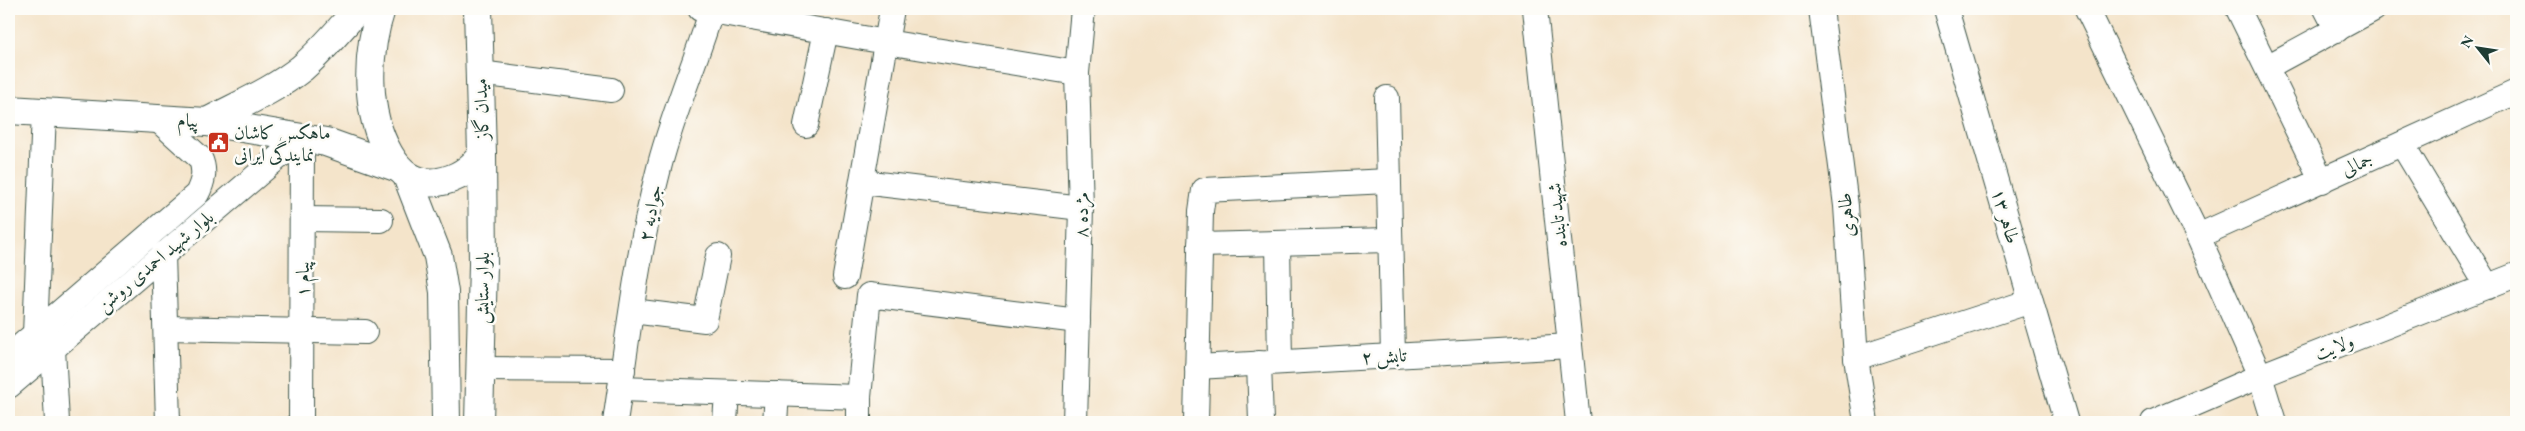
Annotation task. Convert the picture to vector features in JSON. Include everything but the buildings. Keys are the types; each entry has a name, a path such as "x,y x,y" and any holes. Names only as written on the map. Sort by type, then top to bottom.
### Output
{"main road":[{"name":"پیام","path":"9,110 207,122 274,88 301,68 319,52 358,9"},
{"path":"381,9 372,59 374,114 382,140 401,172"},
{"name":"میدان گاز","path":"207,122 302,136 326,142 401,172 417,181 432,183 445,181 467,171 482,154 478,9"},
{"name":"بلوار ستایش","path":"480,422 483,264 482,154"},
{"name":"بلوار ستایش","path":"401,172 438,256 444,292 446,422"}],"street":[{"path":"708,9 886,42 1077,72"},
{"name":"جوادیه ۲","path":"615,422 632,311 660,166 708,9"},
{"path":"845,277 892,9"},
{"name":"مژده ۸","path":"1075,422 1081,208 1077,72 1083,9"},
{"name":"شهید تابنده","path":"1535,9 1578,422"},
{"name":"طاهری","path":"1821,9 1846,206 1856,358 1866,422"},
{"name":"طاهر ۱۳","path":"1946,9 2066,422"},
{"path":"2087,9 2198,236 2260,376 2274,422"},
{"path":"2238,9 2322,181"},
{"path":"2326,9 2337,30"},
{"path":"2266,67 2374,9"},
{"path":"806,125 826,31"},
{"path":"480,73 611,90"},
{"name":"جمالی","path":"2198,236 2516,92"},
{"path":"1386,98 1392,356"},
{"path":"35,334 44,112"},
{"name":"بلوار شهید احمدی روشن","path":"9,386 54,349 91,300 197,194 201,185 204,166 200,158 157,119"},
{"name":"بلوار شهید احمدی روشن","path":"9,356 35,334 163,254 302,136"},
{"name":"پیام ۱","path":"301,422 302,136"},
{"path":"2402,144 2488,287"},
{"path":"1196,422 1200,245 1204,190 1388,181"},
{"path":"862,182 1081,208"},
{"path":"302,218 380,220"},
{"path":"1200,245 1388,240"},
{"path":"1260,422 1269,362 1278,243"},
{"path":"163,254 168,422"},
{"path":"632,311 705,320 718,256"},
{"name":"ولایت","path":"2153,422 2260,376 2516,275"},
{"path":"859,422 859,397 869,295 1078,321"},
{"path":"1856,358 2031,301"},
{"path":"166,328 365,332"},
{"name":"تابش ۲","path":"1197,367 1570,346"},
{"path":"54,349 57,422"},
{"path":"480,369 621,380 727,393 859,397"},
{"path":"725,422 727,393"},
{"path":"775,422 777,394"}],"place":[{"name":"ماهکس کاشان نمایندگی ایرانی","path":"218,143"}]}
